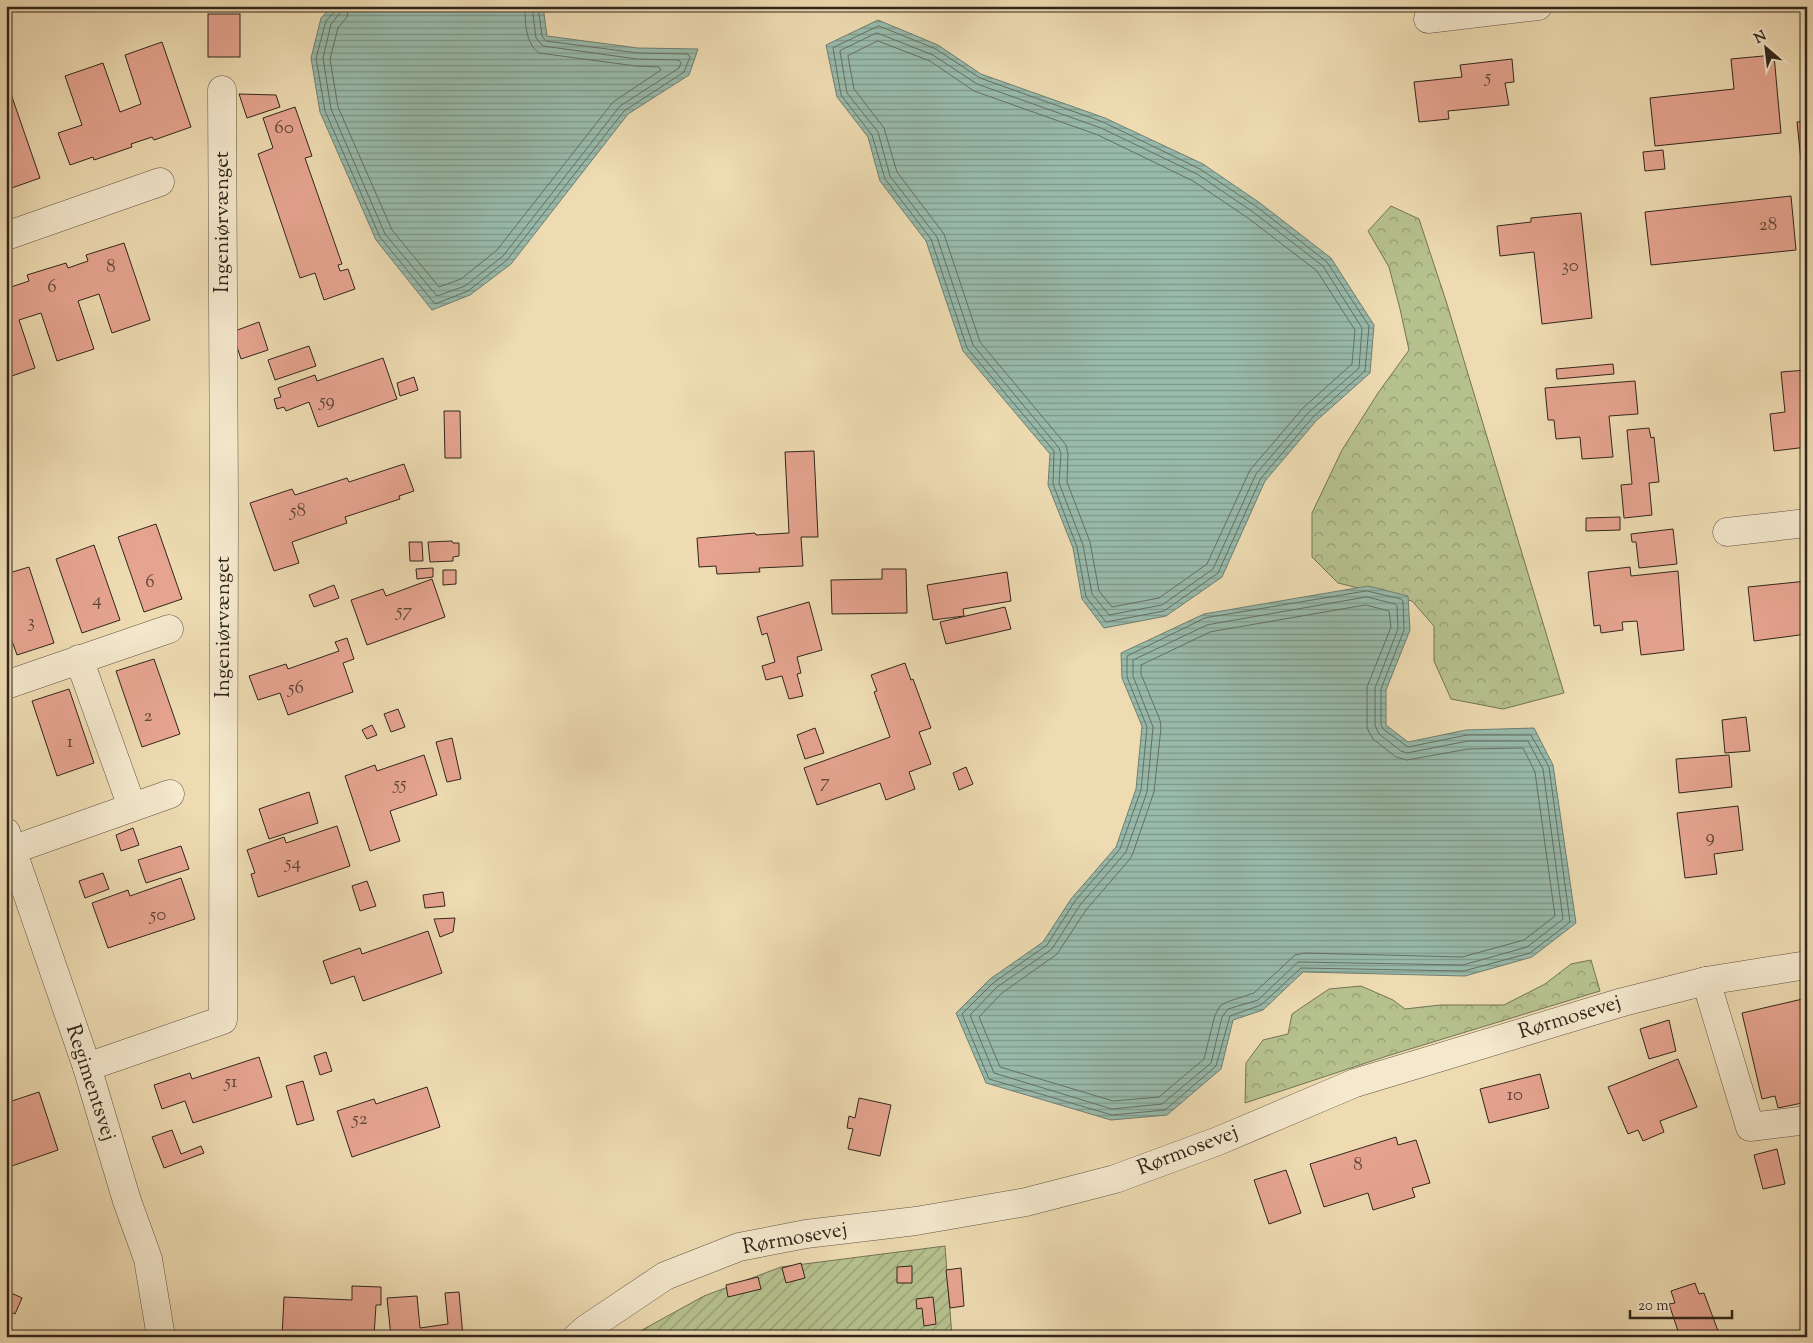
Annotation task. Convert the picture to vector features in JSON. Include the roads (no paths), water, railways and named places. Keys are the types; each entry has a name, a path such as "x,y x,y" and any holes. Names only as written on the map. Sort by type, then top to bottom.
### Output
{"street":[{"path":"1428,19 1538,6"},
{"name":"Ingeniørvænget","path":"87,1067 223,1020 224,496 222,90"},
{"path":"6,236 160,182"},
{"path":"1727,532 1807,523"},
{"path":"6,685 169,629"},
{"path":"79,659 132,807"},
{"path":"9,841 132,807 170,794"},
{"name":"Regimentsvej","path":"9,841 87,1067 127,1201 148,1259 161,1337"},
{"name":"Rørmosevej","path":"577,1337 586,1328 665,1276 739,1247 806,1234 916,1221 1026,1202 1115,1179 1218,1141 1354,1083 1623,1002 1706,981 1807,965"},
{"path":"1706,981 1750,1127 1807,1120"}],"water":[{"path":"332,6 543,6 547,36 638,48 698,49 689,75 628,114 511,264 470,295 432,310 376,240 320,112 311,58 321,18"},
{"path":"878,20 938,45 981,74 1105,118 1203,164 1260,203 1331,258 1374,325 1370,373 1316,421 1265,481 1222,577 1166,616 1104,628 1082,599 1073,548 1048,485 1050,454 963,351 926,241 880,181 868,137 837,97 826,45"},
{"path":"1368,586 1408,596 1410,630 1386,690 1386,725 1408,742 1466,730 1534,728 1553,765 1576,923 1532,957 1465,976 1303,972 1263,1010 1233,1020 1221,1069 1167,1115 1111,1120 986,1083 956,1013 990,979 1043,942 1071,899 1116,847 1136,789 1142,726 1122,678 1121,653 1204,614"}]}
